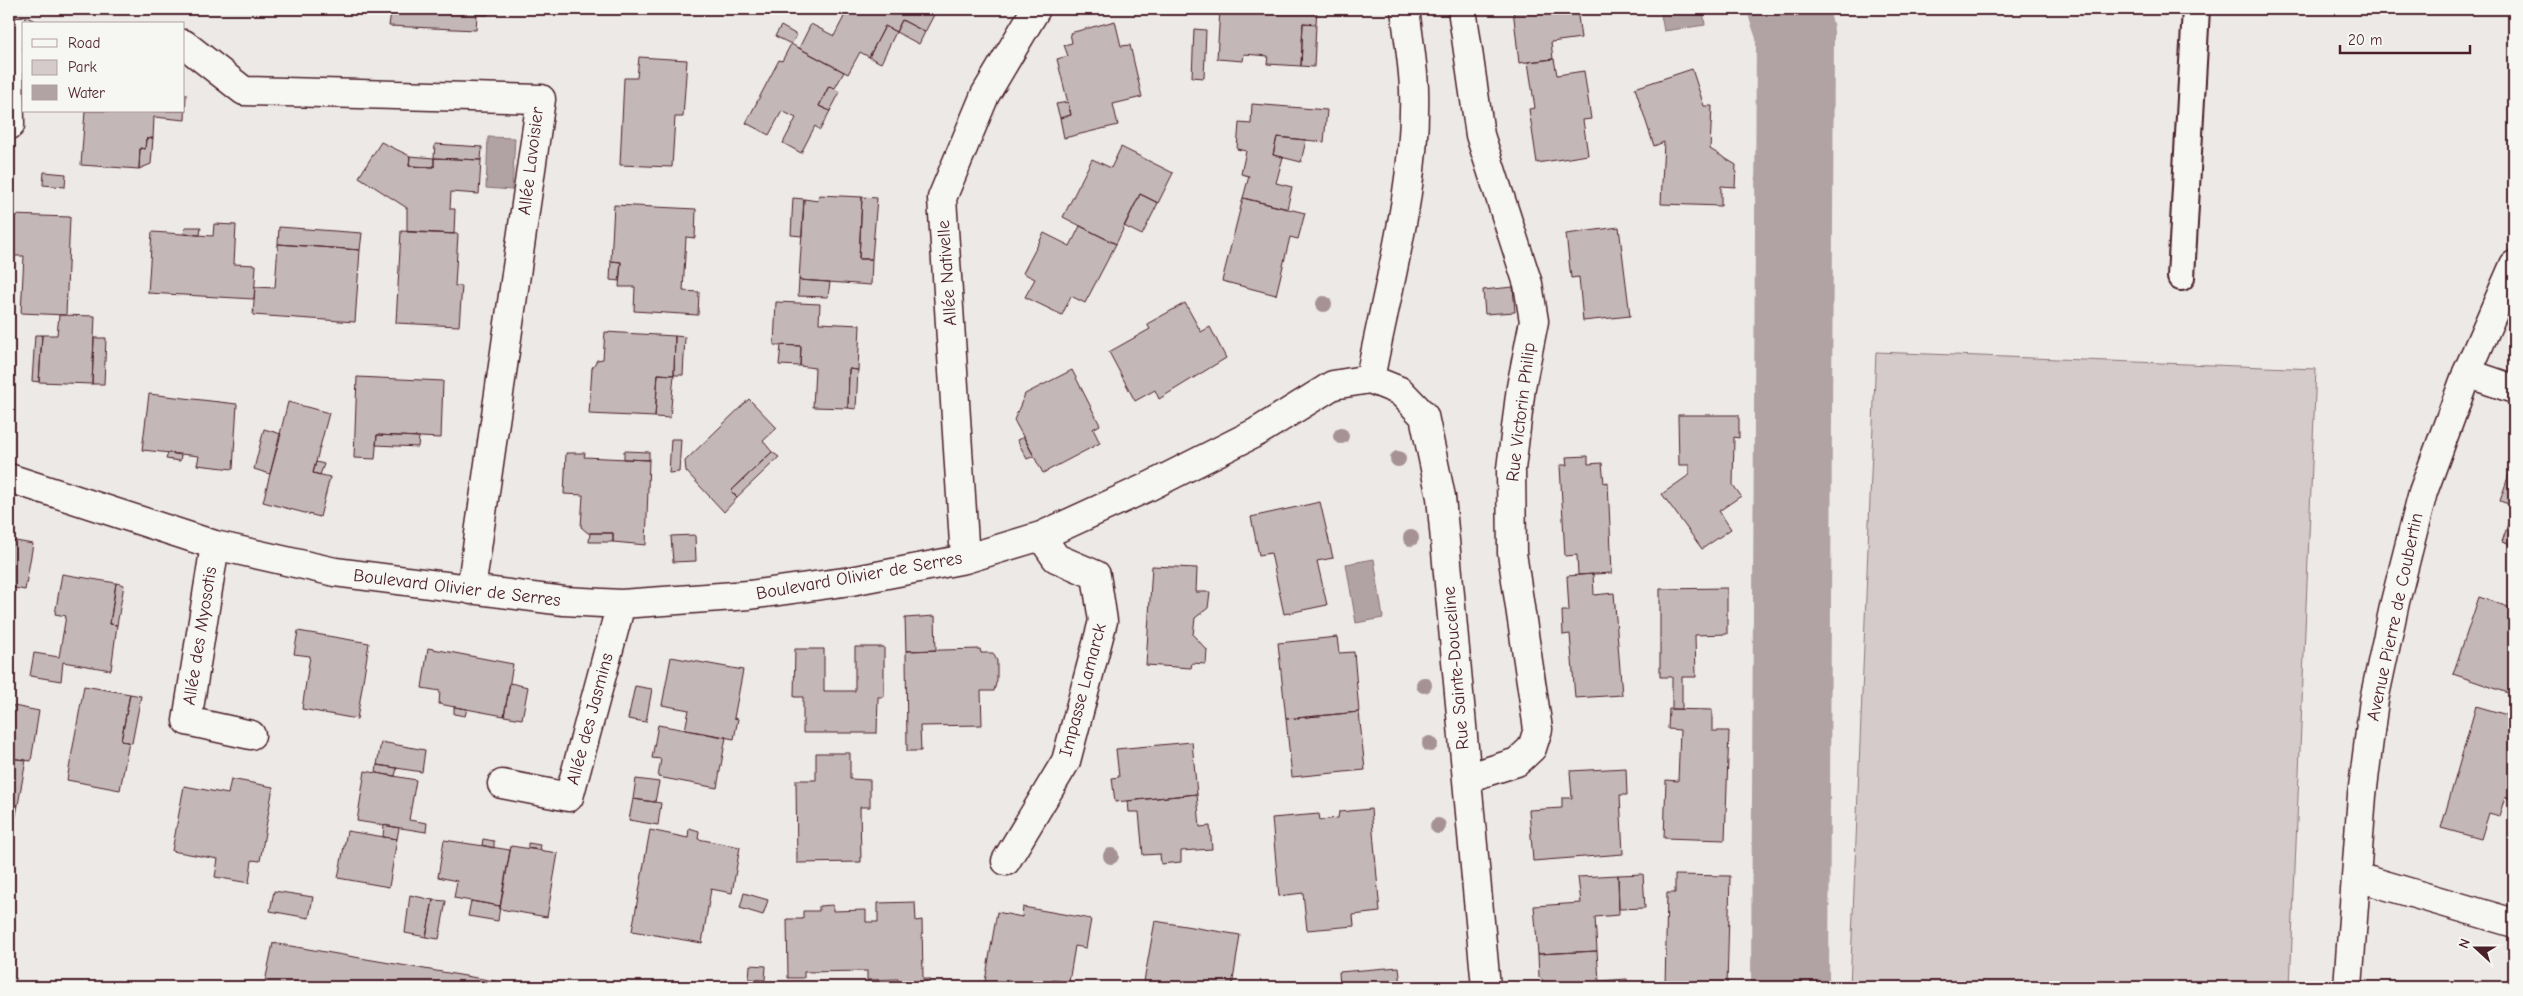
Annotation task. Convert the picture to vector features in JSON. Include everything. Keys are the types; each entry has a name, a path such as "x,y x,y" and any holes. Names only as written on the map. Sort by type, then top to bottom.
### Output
{"street":[{"name":"Allée Nativelle","path":"965,559 942,198 986,95 1036,9"},
{"path":"1370,379 1400,236 1410,161 1414,89 1405,9"},
{"name":"Rue Victorin Philip","path":"1462,9 1480,135 1528,284 1534,321 1521,387 1511,469 1512,553 1538,729 1532,748 1517,762 1466,778"},
{"path":"9,32 22,32"},
{"name":"Allée Lavoisier","path":"185,45 244,91 541,99 471,590"},
{"path":"9,53 10,125"},
{"name":"Avenue Pierre de Coubertin","path":"2348,987 2362,795 2374,700 2395,602 2423,492 2467,373 2514,265"},
{"path":"2467,373 2514,389"},
{"name":"Boulevard Olivier de Serres","path":"9,478 215,545 335,572 564,601 621,604 749,595 851,581 965,559 1041,536 1150,486 1258,432 1333,385 1370,379"},
{"name":"Rue Sainte-Douceline","path":"1370,379 1400,391 1424,416 1441,497 1486,987"},
{"name":"Impasse Lamarck","path":"1006,860 1066,761 1103,622 1096,575 1056,558 1041,536"},
{"name":"Allée des Myosotis","path":"215,545 187,721 251,735"},
{"name":"Allée des Jasmins","path":"502,784 570,797 621,604"},
{"path":"2357,877 2514,923"}],"lane":[{"path":"2181,277 2196,9"}],"green space":[{"path":"1876,352 2316,369 2290,987 1850,987"}],"water":[{"path":"1660,9 1703,9 1705,25 1664,31"},
{"path":"488,137 515,138 512,190 486,188"},
{"path":"1374,559 1383,618 1356,623 1346,564"}],"building":[{"path":"372,9 489,9 488,15 477,15 476,30 389,26 391,12 371,11"},
{"path":"848,9 937,9 925,32 902,20 896,32 885,26 869,57 860,52 848,74 799,48 811,24 834,36"},
{"path":"1220,9 1317,9 1316,24 1303,23 1301,66 1267,64 1268,56 1244,54 1243,61 1217,59"},
{"path":"1513,9 1577,9 1581,38 1551,42 1553,59 1519,63"},
{"path":"902,20 925,32 919,44 896,32"},
{"path":"1115,21 1121,46 1130,45 1142,97 1113,104 1118,125 1064,138 1060,118 1071,115 1057,59 1068,56 1064,45 1072,43 1070,33"},
{"path":"1303,23 1316,24 1314,67 1301,66"},
{"path":"781,26 797,35 791,44 775,36"},
{"path":"885,26 896,32 881,63 869,57"},
{"path":"1194,29 1206,30 1204,78 1192,77"},
{"path":"791,44 844,72 835,88 829,86 819,106 830,111 820,130 815,126 801,153 783,143 796,118 782,111 769,135 746,123 779,60 782,61"},
{"path":"639,57 687,60 683,117 675,117 672,167 620,165 624,78 637,78"},
{"path":"1554,59 1557,75 1584,71 1591,119 1583,120 1588,155 1537,163 1529,109 1535,108 1528,62"},
{"path":"1692,69 1704,106 1712,106 1710,149 1736,165 1735,187 1721,186 1721,206 1661,204 1664,142 1654,146 1635,88"},
{"path":"829,86 840,92 830,111 819,106"},
{"path":"186,94 185,120 154,117 153,138 146,139 145,149 140,148 139,169 81,165 85,112 185,112"},
{"path":"1068,102 1071,115 1060,118 1056,104"},
{"path":"1252,104 1327,110 1324,142 1277,137 1273,155 1283,157 1276,183 1292,187 1287,209 1243,198 1249,176 1241,174 1246,151 1237,149 1239,123 1251,124"},
{"path":"1277,137 1306,140 1301,162 1273,155"},
{"path":"153,138 151,164 139,169 140,148 145,149 146,139"},
{"path":"381,142 410,156 409,166 434,167 434,158 481,160 479,194 451,192 450,209 455,209 454,234 407,232 407,208 359,177"},
{"path":"435,144 482,147 481,160 434,158"},
{"path":"1121,147 1173,173 1158,203 1140,194 1116,244 1063,217 1092,159 1111,168"},
{"path":"410,156 434,158 434,167 409,166"},
{"path":"44,172 66,174 65,187 43,185"},
{"path":"1140,194 1158,203 1142,235 1124,226"},
{"path":"819,195 862,197 859,259 872,259 871,285 799,280 804,199 818,201"},
{"path":"862,197 877,198 872,259 859,259"},
{"path":"793,198 804,199 802,236 791,235"},
{"path":"1243,198 1305,213 1298,239 1290,237 1276,295 1222,281"},
{"path":"614,205 696,209 695,238 686,237 683,291 699,292 698,315 634,311 635,287 619,287 621,262 611,261"},
{"path":"11,215 70,217 66,315 21,313 24,256 10,256"},
{"path":"214,224 236,225 234,264 256,265 254,299 148,293 152,232 213,236"},
{"path":"1080,226 1116,244 1085,303 1071,296 1062,315 1025,297 1035,279 1023,273 1044,233 1070,246"},
{"path":"185,227 201,227 200,235 184,234"},
{"path":"279,227 362,233 360,250 278,244"},
{"path":"1619,227 1630,316 1583,321 1579,277 1571,278 1566,234"},
{"path":"401,231 458,234 455,286 462,286 459,326 396,323"},
{"path":"278,244 360,250 355,322 253,315 255,287 275,288"},
{"path":"611,261 621,262 619,281 610,280"},
{"path":"799,280 830,282 828,297 798,296"},
{"path":"1513,287 1515,312 1485,314 1483,290"},
{"path":"776,302 820,304 819,323 860,325 858,370 849,369 848,408 813,407 815,368 800,366 801,346 774,345"},
{"path":"1185,303 1201,332 1210,327 1226,358 1159,399 1155,390 1135,401 1109,352 1150,329 1147,324"},
{"path":"59,315 95,316 92,384 39,382 42,335 57,335"},
{"path":"605,332 675,336 674,375 658,374 655,417 589,414 592,368 597,360 603,359"},
{"path":"35,335 42,335 39,382 32,381"},
{"path":"675,336 685,337 683,375 674,375"},
{"path":"94,338 106,338 104,384 92,384"},
{"path":"781,345 801,346 800,366 779,365"},
{"path":"849,369 858,370 856,409 848,408"},
{"path":"1072,370 1100,425 1093,429 1100,443 1043,473 1014,420 1025,394"},
{"path":"658,374 674,375 670,418 655,417"},
{"path":"357,377 443,381 441,438 377,435 375,459 354,458"},
{"path":"149,394 237,404 233,469 197,465 199,456 142,450"},
{"path":"749,399 777,428 763,441 772,452 731,491 737,498 724,512 686,471 685,461"},
{"path":"288,402 329,413 313,473 330,477 320,517 263,502"},
{"path":"1678,415 1739,415 1739,438 1734,437 1733,485 1741,496 1719,511 1731,529 1702,549 1662,494 1689,475 1689,465 1679,465"},
{"path":"264,429 281,434 270,474 254,469"},
{"path":"377,435 419,437 418,447 376,445"},
{"path":"1024,437 1034,456 1027,459 1017,440"},
{"path":"671,439 681,439 679,472 669,473"},
{"path":"624,451 649,452 649,460 624,459"},
{"path":"772,452 779,457 737,497 731,491"},
{"path":"168,453 181,455 180,461 166,459"},
{"path":"566,453 585,453 584,457 649,460 646,545 613,542 613,533 588,533 581,527 583,495 564,494"},
{"path":"1588,456 1588,464 1602,463 1604,483 1608,482 1612,573 1578,575 1577,555 1565,556 1560,465 1567,465 1566,457"},
{"path":"2514,459 2514,506 2500,501"},
{"path":"316,462 324,464 320,475 313,473"},
{"path":"1320,502 1333,558 1317,561 1327,605 1284,614 1271,553 1259,555 1251,517"},
{"path":"2514,506 2514,546 2502,542"},
{"path":"590,533 613,533 613,542 589,542"},
{"path":"695,535 696,561 673,562 671,536"},
{"path":"10,540 33,544 25,590 9,587"},
{"path":"1152,566 1197,568 1196,592 1210,592 1208,608 1195,618 1193,635 1207,650 1206,664 1192,663 1191,668 1146,665"},
{"path":"62,574 116,583 110,624 117,625 111,670 63,662 61,681 30,676 34,653 59,657 66,616 55,614"},
{"path":"1593,574 1594,595 1614,593 1622,695 1575,698 1570,634 1563,635 1562,611 1569,611 1567,576"},
{"path":"116,583 124,585 117,625 110,624"},
{"path":"1727,588 1727,634 1695,635 1696,677 1682,677 1682,709 1672,709 1672,677 1660,677 1660,589"},
{"path":"2479,597 2514,609 2514,695 2453,674"},
{"path":"935,616 936,650 906,651 905,618"},
{"path":"298,631 369,643 357,719 302,709 310,656 294,654"},
{"path":"1337,637 1339,653 1354,652 1359,712 1286,719 1278,643"},
{"path":"855,647 884,647 884,697 878,697 877,733 803,733 803,697 794,697 795,649 824,649 824,691 855,691"},
{"path":"428,648 513,664 504,716 439,704 440,691 422,688"},
{"path":"980,649 981,653 993,653 997,661 997,680 994,691 981,691 982,725 920,726 921,751 907,751 906,651"},
{"path":"671,657 743,670 734,718 738,719 734,739 685,730 689,710 662,705"},
{"path":"510,683 528,687 522,719 504,716"},
{"path":"84,686 130,694 121,741 129,742 120,790 67,780"},
{"path":"635,686 652,689 646,722 628,719"},
{"path":"130,694 141,696 132,743 121,741"},
{"path":"9,705 39,711 31,761 10,758 9,767"},
{"path":"2476,706 2514,717 2514,800 2505,797 2499,816 2489,813 2481,839 2441,828"},
{"path":"454,707 467,709 465,716 454,714"},
{"path":"1669,709 1712,710 1712,731 1729,731 1725,840 1664,838 1666,780 1678,781 1680,730 1668,729"},
{"path":"1359,712 1365,770 1292,777 1286,719"},
{"path":"658,725 726,737 717,788 658,777 661,759 652,758"},
{"path":"381,742 425,750 422,772 377,765"},
{"path":"1192,742 1197,794 1115,802 1112,778 1119,777 1116,749"},
{"path":"816,753 850,753 850,779 870,780 870,807 860,807 861,862 797,863 796,780 816,780"},
{"path":"10,758 26,760 18,805 9,804"},
{"path":"377,765 397,768 395,776 376,773"},
{"path":"1626,768 1627,795 1620,795 1623,854 1533,861 1529,810 1562,808 1562,798 1572,798 1570,771"},
{"path":"365,771 416,780 409,820 427,823 426,832 357,821"},
{"path":"231,779 273,787 260,861 252,860 249,883 215,877 218,859 172,851 184,786 228,794"},
{"path":"636,779 659,782 655,802 633,799"},
{"path":"1197,794 1200,827 1210,826 1212,849 1181,851 1181,862 1161,864 1160,854 1143,855 1139,812 1129,812 1128,801"},
{"path":"633,799 661,803 658,825 629,820"},
{"path":"9,804 18,805 14,825 9,824"},
{"path":"1371,809 1380,912 1353,915 1354,926 1307,930 1303,893 1279,896 1272,818 1319,814 1320,820 1338,818 1339,812"},
{"path":"384,825 399,828 397,839 383,837"},
{"path":"689,828 699,831 698,839 740,847 732,893 711,889 702,943 632,931 650,830 688,838"},
{"path":"347,831 397,839 389,887 338,878"},
{"path":"483,839 494,841 494,848 482,845"},
{"path":"444,840 510,850 500,906 454,898 457,881 438,877"},
{"path":"528,843 540,845 541,850 528,848"},
{"path":"511,846 558,853 547,917 500,909"},
{"path":"1643,874 1645,908 1619,909 1618,875"},
{"path":"1618,875 1619,915 1595,917 1597,951 1538,954 1534,906 1581,903 1578,877"},
{"path":"1675,875 1730,876 1727,987 1665,987 1667,893 1675,893"},
{"path":"274,891 313,897 309,918 270,911"},
{"path":"744,893 768,900 763,915 740,908"},
{"path":"410,895 433,900 426,937 405,933"},
{"path":"433,900 446,901 439,939 426,937"},
{"path":"471,901 500,906 498,921 468,916"},
{"path":"915,902 916,921 922,920 923,979 929,979 929,987 898,987 898,979 867,980 867,971 804,972 804,978 788,978 787,919 803,919 803,911 819,911 819,906 833,905 833,911 866,910 866,922 878,922 878,903"},
{"path":"1023,907 1091,919 1086,948 1075,946 1069,982 1053,980 1051,987 984,987 997,912 1022,917"},
{"path":"1155,921 1240,935 1232,987 1143,987"},
{"path":"273,943 512,984 512,987 264,987"},
{"path":"1597,951 1599,981 1627,979 1628,987 1551,987 1539,977 1538,954"},
{"path":"750,965 766,966 765,980 749,979"},
{"path":"1399,967 1401,987 1340,987 1339,972"}],"waterway":[{"path":"1787,9 1795,32 1790,987"}]}
